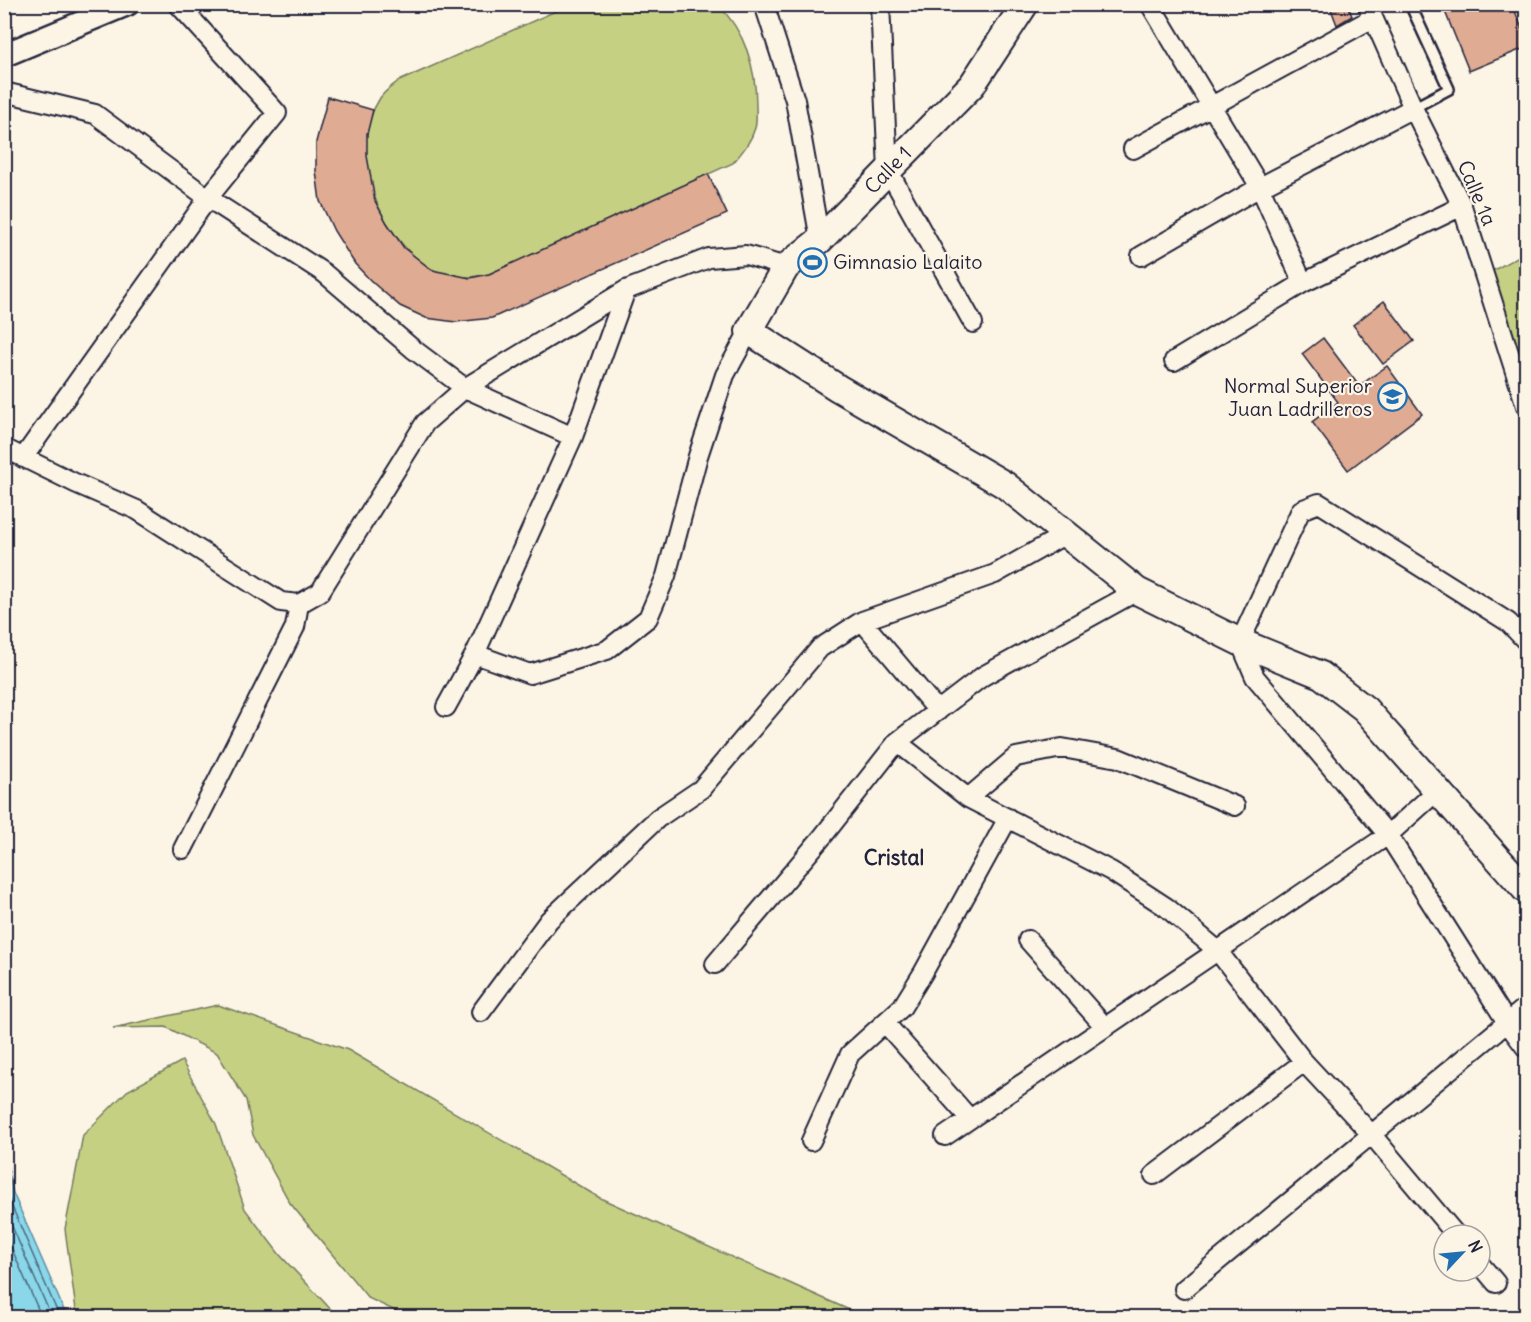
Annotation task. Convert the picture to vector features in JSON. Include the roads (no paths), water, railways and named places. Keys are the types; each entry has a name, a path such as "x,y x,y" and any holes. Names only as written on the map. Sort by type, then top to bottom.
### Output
{"main road":[{"name":"Calle 1","path":"749,331 786,267 820,240 972,85 1025,4"},
{"path":"749,331 838,388 1005,485 1137,591 1240,642 1321,675 1365,709 1527,890"}],"street":[{"path":"4,55 127,4"},
{"path":"23,458 208,198 277,113 178,4"},
{"path":"764,4 795,100 820,240"},
{"path":"880,4 888,170 973,323"},
{"path":"1150,4 1260,187 1303,283"},
{"path":"1133,149 1370,11"},
{"name":"Calle 1a","path":"1370,11 1413,108 1462,206 1527,406"},
{"path":"4,92 95,114 208,198 324,273 413,349 465,388 573,437"},
{"path":"1141,256 1260,187 1413,108"},
{"path":"1174,361 1303,283 1462,206"},
{"path":"4,448 137,510 281,602 299,604 320,592 425,423 465,388 627,290 709,258 746,255 786,267"},
{"path":"446,707 475,654 573,437 627,290"},
{"path":"475,654 530,674 607,650 648,618 666,576 698,456 725,375 749,331"},
{"path":"1527,641 1508,622 1319,502 1301,510 1240,642 1255,677 1388,835 1508,1024 1527,1048"},
{"path":"481,1012 549,920 658,818 700,789 820,648 862,621 995,574 1066,534"},
{"path":"715,964 823,836 897,742 983,676 1137,591"},
{"path":"183,849 295,627 299,604"},
{"path":"862,621 938,711"},
{"path":"897,742 968,798 1111,871 1166,907 1217,950 1304,1062 1372,1135 1446,1223"},
{"path":"968,798 1016,757 1062,748 1118,758 1235,806"},
{"path":"945,1137 1388,835 1438,789"},
{"path":"811,1141 850,1054 902,1007 1008,819"},
{"path":"1028,940 1105,1027"},
{"path":"1184,1289 1527,1007"},
{"path":"885,1023 970,1119"},
{"path":"1155,1175 1304,1062"},
{"path":"1492,1278 1496,1283"}],"lane":[{"path":"1410,4 1449,89 1413,108"}],"water":[{"path":"5,1154 13,1193 67,1317 5,1317"}],"place":[{"name":"Gimnasio Lalaito","path":"812,262"},
{"name":"Normal Superior Juan Ladrilleros","path":"1393,397"}],"district":[{"name":"Cristal","path":"894,858"}]}
